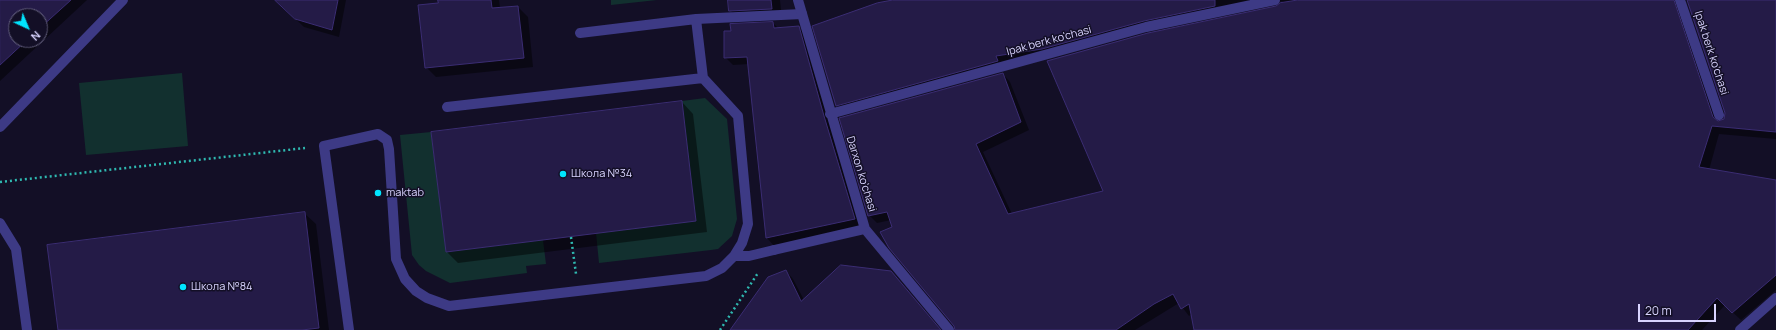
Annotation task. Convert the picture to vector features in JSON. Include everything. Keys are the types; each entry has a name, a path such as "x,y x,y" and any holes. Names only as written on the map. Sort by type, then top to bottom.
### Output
{"street":[{"path":"0,127 123,0"},
{"name":"Darxon ko'chasi","path":"798,0 830,114 865,229 949,330"},
{"name":"Ipak berk ko'chasi","path":"830,114 1146,27 1275,0"},
{"name":"Ipak berk ko'chasi","path":"1680,0 1719,115"},
{"path":"580,33 696,20 802,14"},
{"path":"349,330 324,146 378,134 387,140 389,148 396,260 405,278 416,291 427,298 449,306 706,276 722,268 734,256 742,243 748,224 738,116 703,78 696,20"},
{"path":"447,107 703,78"},
{"path":"0,222 16,248 27,330"},
{"path":"734,256 749,256 865,229"},
{"path":"1740,330 1776,298"}],"path":[{"path":"0,182 324,146"},
{"path":"571,237 576,274"},
{"path":"720,330 774,250"}],"green space":[{"path":"611,0 657,0 611,5"},
{"path":"182,73 188,146 86,155 79,83"},
{"path":"705,98 727,119 737,219 732,236 718,249 599,263 596,233 696,221 682,101"},
{"path":"431,132 446,252 543,240 546,264 526,266 527,273 450,283 426,271 419,265 412,255 400,135"}],"building":[{"path":"0,0 71,0 48,21 48,8 8,8 8,48 18,48 0,65"},
{"path":"275,0 338,0 332,30 295,19"},
{"path":"438,0 491,0 492,8 518,6 524,58 425,68 418,5 438,3"},
{"path":"728,0 771,0 772,9 729,11"},
{"path":"893,0 1215,0 1215,6 1144,21 1042,49 996,56 998,61 836,106 812,26 877,3"},
{"path":"1298,0 1674,0 1713,117 1718,121 1724,119 1725,113 1687,0 1776,0 1776,132 1712,126 1699,167 1776,180 1776,275 1732,313 1717,298 1688,330 1194,330 1189,304 1181,309 1173,294 1154,304 1116,330 955,330 954,326 889,248 880,232 892,227 887,212 868,216 839,118 1003,73 1021,122 976,144 1008,214 1103,191 1047,61 1148,33"},
{"path":"773,22 774,28 799,26 855,219 766,238 747,57 724,58 724,31 731,31 730,24"},
{"name":"Школа №34","path":"682,101 696,221 446,252 431,132"},
{"name":"Школа №84","path":"305,212 319,328 302,330 58,330 47,245"},
{"path":"841,265 891,271 941,330 730,330 768,277 786,270 801,301"}],"place":[{"name":"Школа №34","path":"563,174"},
{"name":"maktab","path":"378,193"},
{"name":"Школа №84","path":"183,287"}]}
